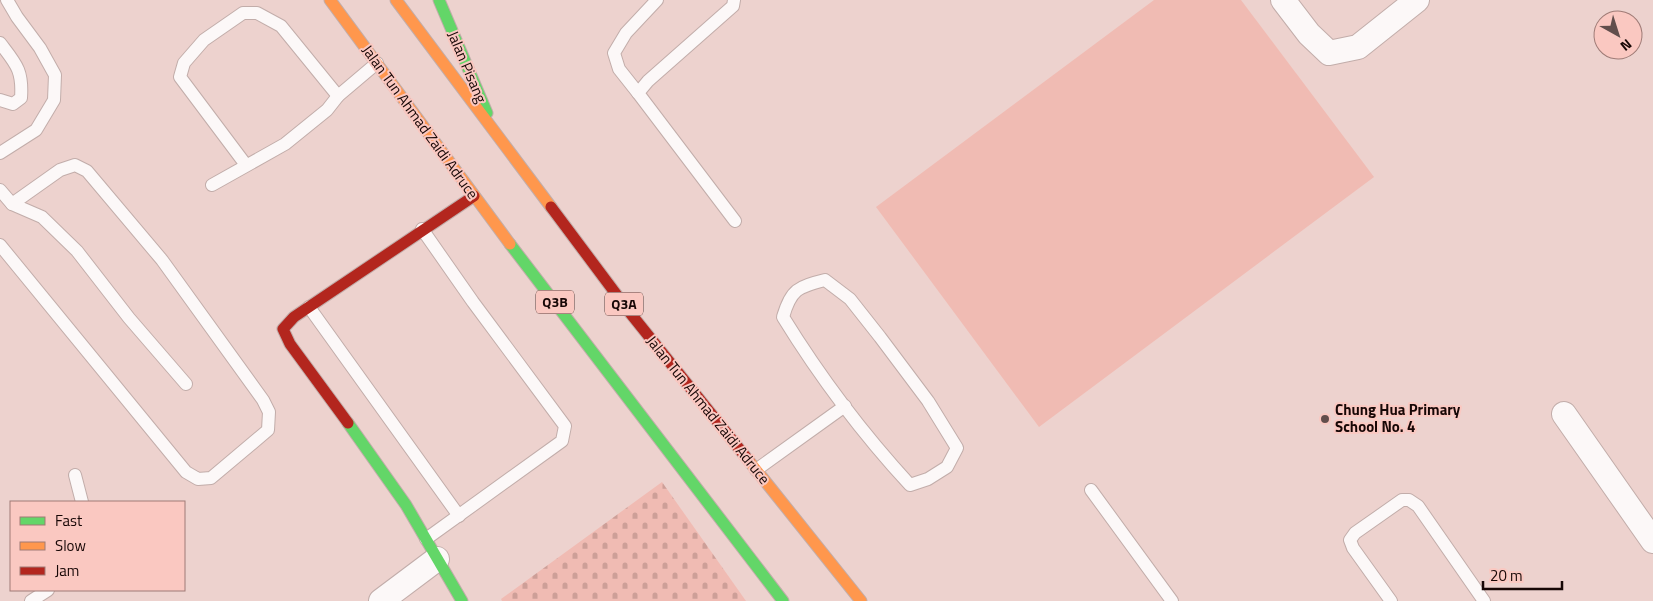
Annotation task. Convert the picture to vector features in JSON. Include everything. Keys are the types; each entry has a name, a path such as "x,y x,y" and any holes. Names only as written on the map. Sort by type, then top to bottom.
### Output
{"main road":[{"name":"Jalan Tun Ahmad Zaidi Adruce","path":"330,0 474,196 783,601"},
{"name":"Jalan Tun Ahmad Zaidi Adruce","path":"396,0 631,314 861,601"},
{"name":"Jalan Pisang","path":"439,0 496,133"},
{"path":"462,601 406,506 290,344 283,329 294,317 474,196"}],"street":[{"path":"1283,0 1309,34 1330,53 1358,47 1417,0"},
{"path":"1564,414 1653,541"},
{"path":"381,601 432,549"}],"lane":[{"path":"0,153 36,130 54,100 55,74 40,48 17,17 8,0"},
{"path":"657,0 626,33 614,53 620,69 735,221"},
{"path":"638,93 648,81 732,6 734,0"},
{"path":"246,165 180,77 184,63 204,40 243,12 257,13 280,26 338,96"},
{"path":"0,43 18,66 22,82 22,98 13,104 0,100"},
{"path":"212,184 285,144 327,110 338,96 378,63"},
{"path":"0,244 186,472 198,479 211,478 268,430 269,412 263,400 162,260 87,172 75,165 60,170 12,204"},
{"path":"0,190 12,204 42,217 77,251 186,384"},
{"path":"422,230 564,426 562,441 459,516 432,549"},
{"path":"825,280 850,299 928,402 957,448 947,466 928,479 910,485 874,446 845,406 801,347 783,317 788,301 803,286 825,280"},
{"path":"309,307 459,516"},
{"path":"756,470 845,406"},
{"path":"75,475 82,501"},
{"path":"1091,490 1172,601"},
{"path":"1391,601 1353,548 1350,540 1355,533 1402,500 1409,500 1418,506 1484,601"},
{"path":"31,601 46,591"}],"green space":[{"path":"1154,0 1241,0 1374,177 1039,427 876,207"},
{"path":"662,482 746,601 502,601 501,599"}],"traffic: fast":[{"path":"439,0 487,113"},
{"path":"510,244 783,601"},
{"path":"348,423 406,505 462,601"}],"traffic: slow":[{"path":"330,0 510,244"},
{"path":"396,0 551,207"},
{"path":"749,461 861,601"}],"traffic: jam":[{"path":"348,423 290,344 283,329 294,317 474,196"},
{"path":"551,207 631,314 749,461"}],"place":[{"name":"Chung Hua Primary School No. 4","path":"1325,419"}]}
